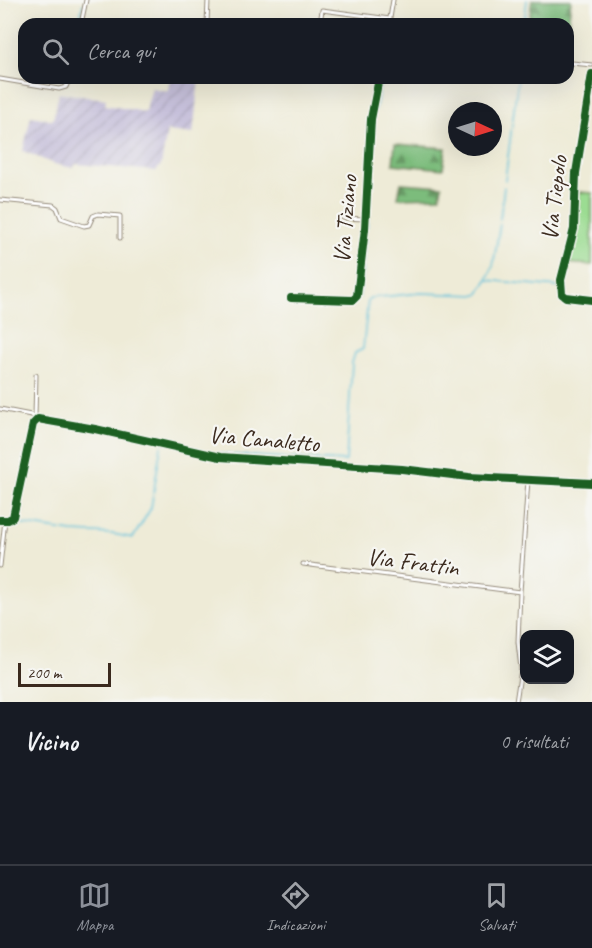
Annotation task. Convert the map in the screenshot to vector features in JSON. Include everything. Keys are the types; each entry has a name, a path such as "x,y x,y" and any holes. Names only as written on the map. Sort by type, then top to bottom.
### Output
{"street":[{"path":"82,18 86,0"},
{"path":"207,18 208,0"},
{"path":"321,18 322,10 390,18 393,0"},
{"path":"574,63 592,65"},
{"name":"Via Tiepolo","path":"592,74 576,173 574,229 560,290 566,297 592,300"},
{"path":"0,80 18,83"},
{"path":"26,84 59,89 66,87 67,84"},
{"name":"Via Tiziano","path":"291,298 353,300 356,298 365,219 371,119 378,84"},
{"path":"0,200 52,206 57,208 61,218 84,226 89,225 93,216 98,214 120,216 120,238"},
{"path":"343,218 365,219"},
{"path":"0,566 2,520 13,517 36,418 36,375"},
{"name":"Via Canaletto","path":"0,409 220,457 469,477 592,483"},
{"path":"516,702 521,669 518,642 519,592 528,479"},
{"name":"Via Frattin","path":"303,564 519,592"}],"shaded area":[{"path":"169,84 198,84 193,134 167,131 161,165 156,171 76,164 73,168 54,164 23,151 31,116 53,120 59,93 106,99 105,105 145,112 152,88 168,91"}],"green space":[{"path":"532,0 571,0 569,18 530,18"},
{"path":"395,144 446,148 443,169 393,164"},
{"path":"401,183 442,186 440,197 398,198"},
{"path":"579,192 592,193 592,265 567,263 577,232"}],"waterway":[{"path":"525,18 527,0"},
{"path":"80,18 83,4"},
{"path":"375,110 380,84"},
{"path":"505,180 517,84"},
{"path":"370,167 371,156"},
{"path":"368,210 370,184"},
{"path":"500,219 504,187"},
{"path":"367,228 368,214"},
{"path":"487,280 493,266 500,224"},
{"path":"359,297 365,239"},
{"path":"162,442 215,454 346,461 352,363 355,353 363,349 370,298 420,293 478,295 487,280 558,287"},
{"path":"6,522 133,538 151,508 161,446"}],"cycle path":[{"path":"592,74 576,173 574,229 561,280 562,294 566,297 592,300"},
{"path":"291,298 353,300 357,296 365,229 371,119 378,84"},
{"path":"0,520 13,517 33,424 38,419 95,429 220,457 402,469 469,477 592,483"}]}
